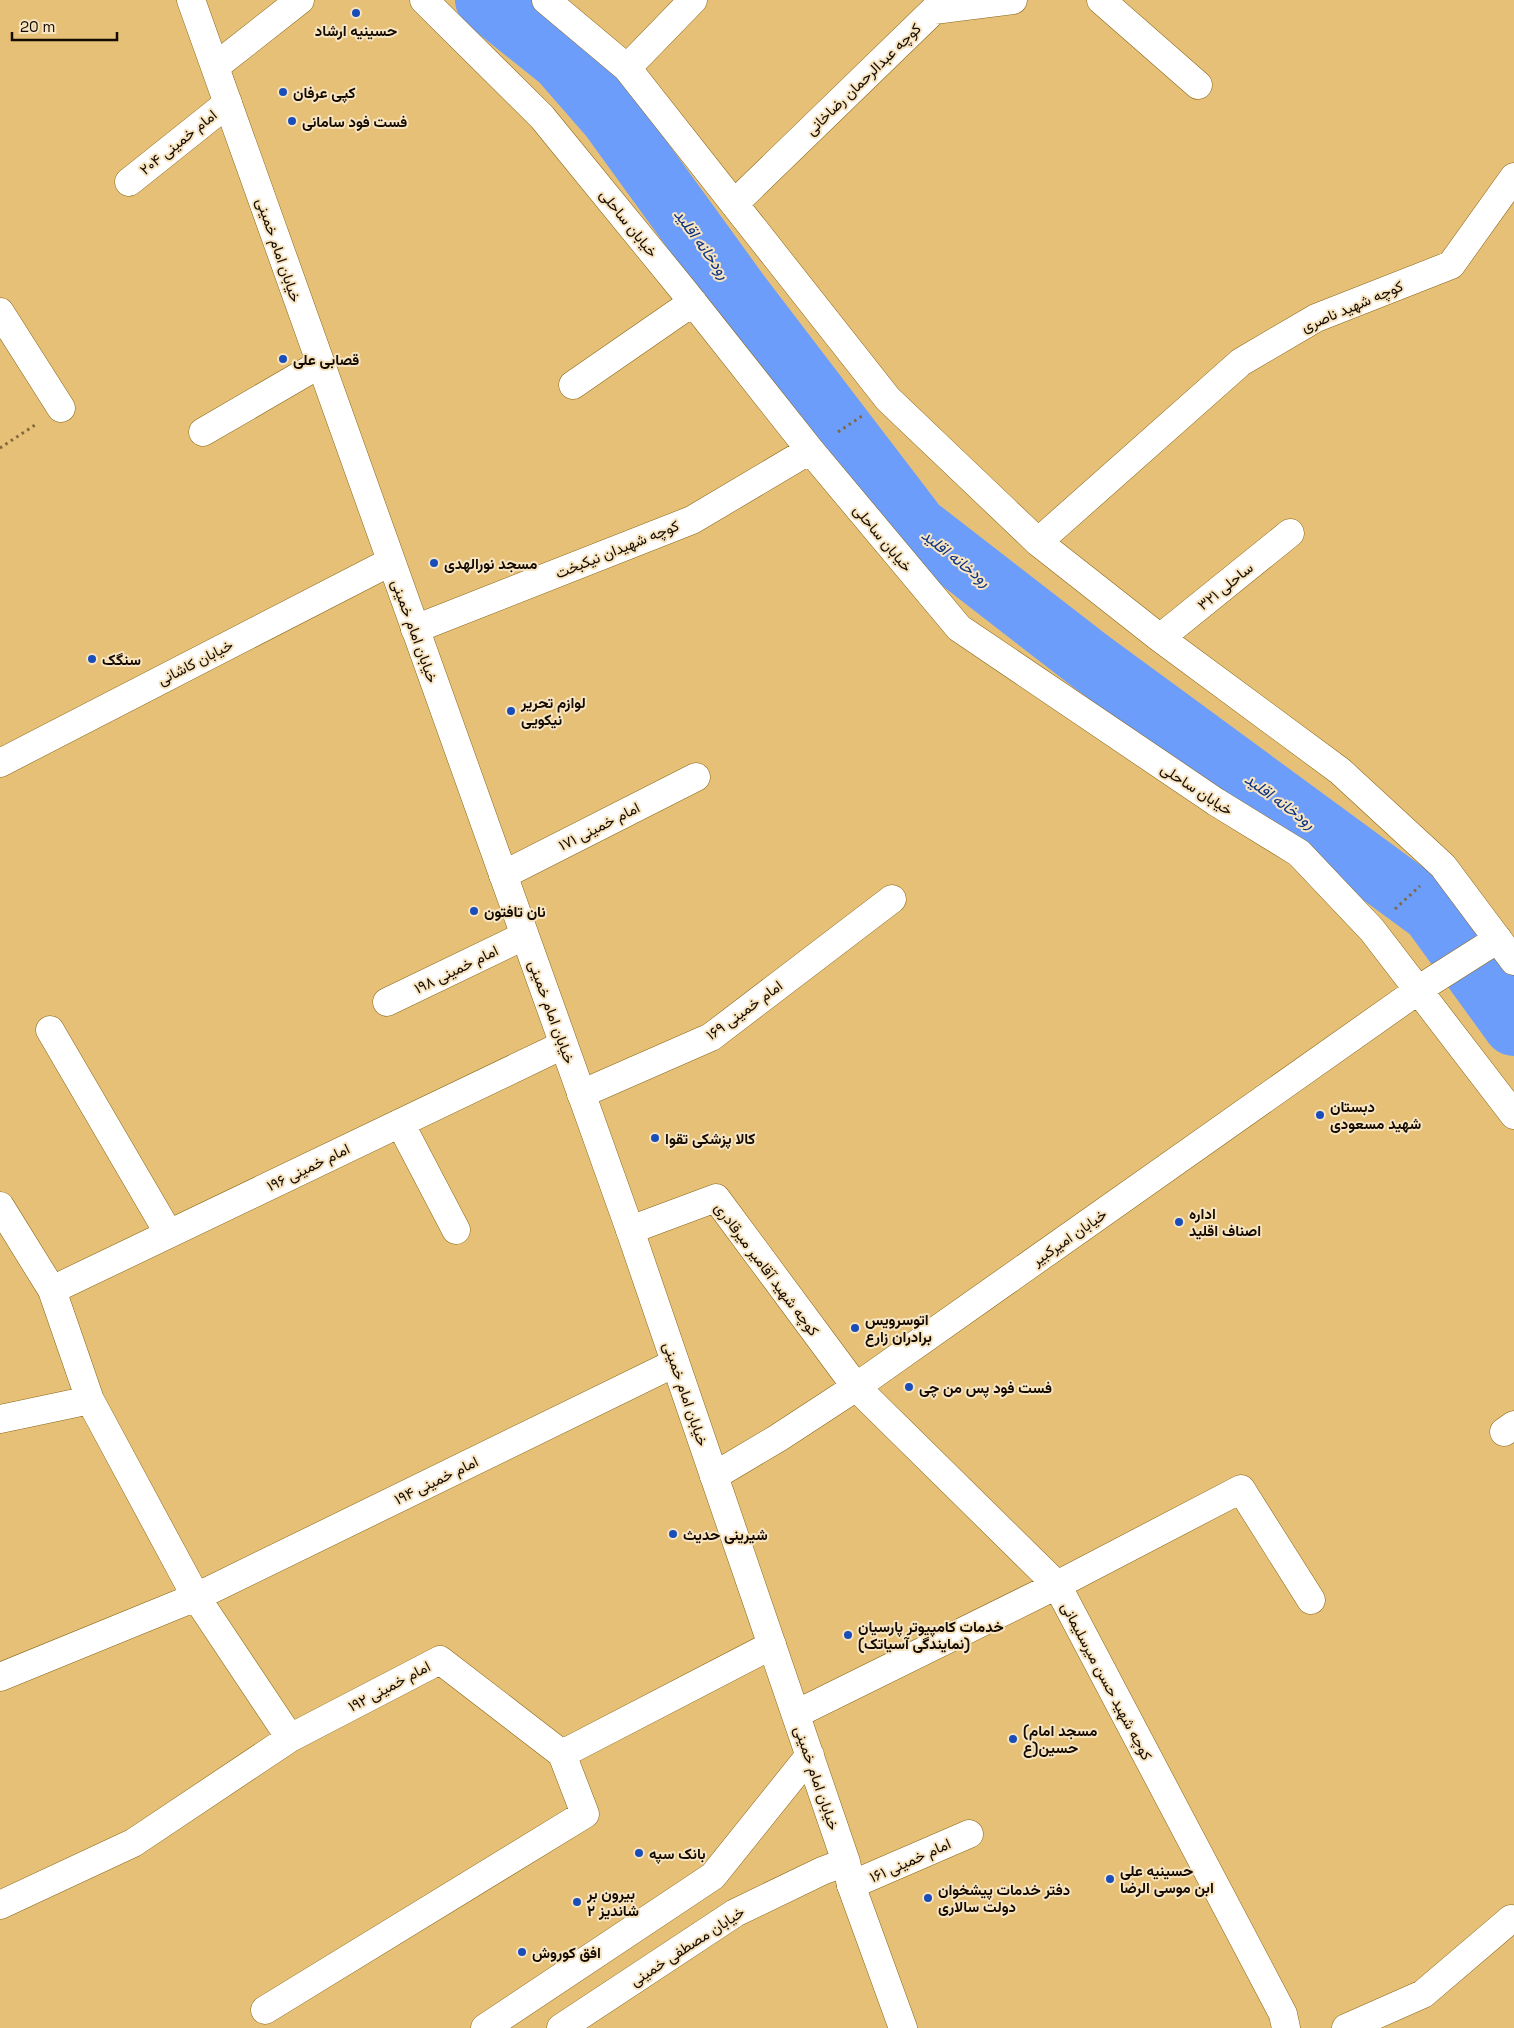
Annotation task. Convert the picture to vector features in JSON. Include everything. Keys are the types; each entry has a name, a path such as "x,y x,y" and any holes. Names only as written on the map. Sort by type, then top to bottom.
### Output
{"street":[{"name":"خیابان امام خمینی","path":"191,0 630,1230 903,2028"},
{"path":"216,66 300,0"},
{"name":"خیابان ساحلی","path":"424,0 542,117 694,302 810,450 959,628 1216,802 1299,853 1372,930 1422,988 1514,1115"},
{"path":"546,0 627,68 888,399 1038,542 1160,638 1340,772 1442,866 1497,943 1514,961"},
{"path":"627,68 693,0"},
{"name":"کوچه عبدالرحمان رضاخانی","path":"734,204 935,5 1013,0"},
{"path":"1101,0 1198,85"},
{"name":"امام خمینی ۲۰۴","path":"129,182 228,103"},
{"name":"کوچه شهید ناصری","path":"1038,542 1242,362 1316,318 1450,265 1514,177"},
{"path":"573,385 694,302"},
{"path":"0,312 61,408"},
{"path":"203,432 320,364"},
{"name":"کوچه شهیدان نیکبخت","path":"415,629 692,520 810,450"},
{"name":"ساحلی ۳۲۱","path":"1160,638 1290,533"},
{"name":"خیابان کاشانی","path":"0,762 390,562"},
{"name":"امام خمینی ۱۷۱","path":"503,875 696,777"},
{"name":"امام خمینی ۱۶۹","path":"581,1094 711,1037 892,899"},
{"name":"امام خمینی ۱۹۸","path":"387,1002 524,936"},
{"path":"1422,988 1497,943"},
{"name":"خیابان امیرکبیر","path":"714,1476 778,1438 856,1387 1422,988"},
{"path":"50,1030 169,1234"},
{"name":"امام خمینی ۱۹۶","path":"52,1290 564,1044"},
{"path":"400,1123 456,1230"},
{"name":"کوچه شهید آقامیر میرقادری","path":"630,1230 716,1198 856,1387"},
{"path":"0,1206 52,1290 90,1400 196,1597 290,1738"},
{"name":"امام خمینی ۱۹۴","path":"0,1677 196,1597 675,1363"},
{"name":"کوچه شهید حسن میرسلیمانی","path":"856,1387 1057,1585 1283,2014 1286,2028"},
{"path":"0,1419 90,1400"},
{"path":"796,1714 1057,1585 1241,1489 1311,1600"},
{"path":"265,2010 585,1814 562,1754 772,1645"},
{"name":"امام خمینی ۱۹۲","path":"0,1906 133,1842 290,1738 440,1660 562,1754"},
{"path":"485,2028 713,1876 810,1755"},
{"name":"امام خمینی ۱۶۱","path":"849,1874 969,1834"},
{"name":"خیابان مصطفی خمینی","path":"561,2028 735,1913 822,1871 849,1874"},
{"path":"713,1876 735,1913"},
{"path":"1346,2028 1423,1994 1511,1919"}],"path":[{"path":"0,448 61,408"},
{"path":"834,434 866,414"},
{"path":"1372,930 1442,866"}],"waterway":[{"name":"رودخانه اقلید","path":"486,0 561,60 610,116 739,294 917,527 1090,661 1432,912 1514,1025"}],"place":[{"name":"حسینیه ارشاد","path":"356,13"},
{"name":"کپی عرفان","path":"283,92"},
{"name":"فست فود سامانی","path":"292,121"},
{"name":"قصابی علی","path":"283,359"},
{"name":"مسجد نورالهدی","path":"434,563"},
{"name":"سنگک","path":"92,659"},
{"name":"لوازم تحریر نیکویی","path":"511,711"},
{"name":"نان تافتون","path":"474,911"},
{"name":"دبستان شهید مسعودی","path":"1320,1115"},
{"name":"کالا پزشکی تقوا","path":"655,1138"},
{"name":"اداره اصناف اقلید","path":"1179,1222"},
{"name":"اتوسرویس برادران زارع","path":"855,1328"},
{"name":"فست فود پس من چی","path":"909,1387"},
{"name":"شیرینی حدیث","path":"673,1534"},
{"name":"خدمات کامپیوتر پارسیان (نمایندگی آسیاتک)","path":"848,1635"},
{"name":"(مسجد امام حسین(ع","path":"1013,1739"},
{"name":"بانک سپه","path":"639,1853"},
{"name":"حسینیه علی ابن موسی الرضا","path":"1110,1879"},
{"name":"دفتر خدمات پیشخوان دولت سالاری","path":"928,1898"},
{"name":"بیرون بر شاندیز ۲","path":"577,1902"},
{"name":"افق کوروش","path":"522,1952"}]}
